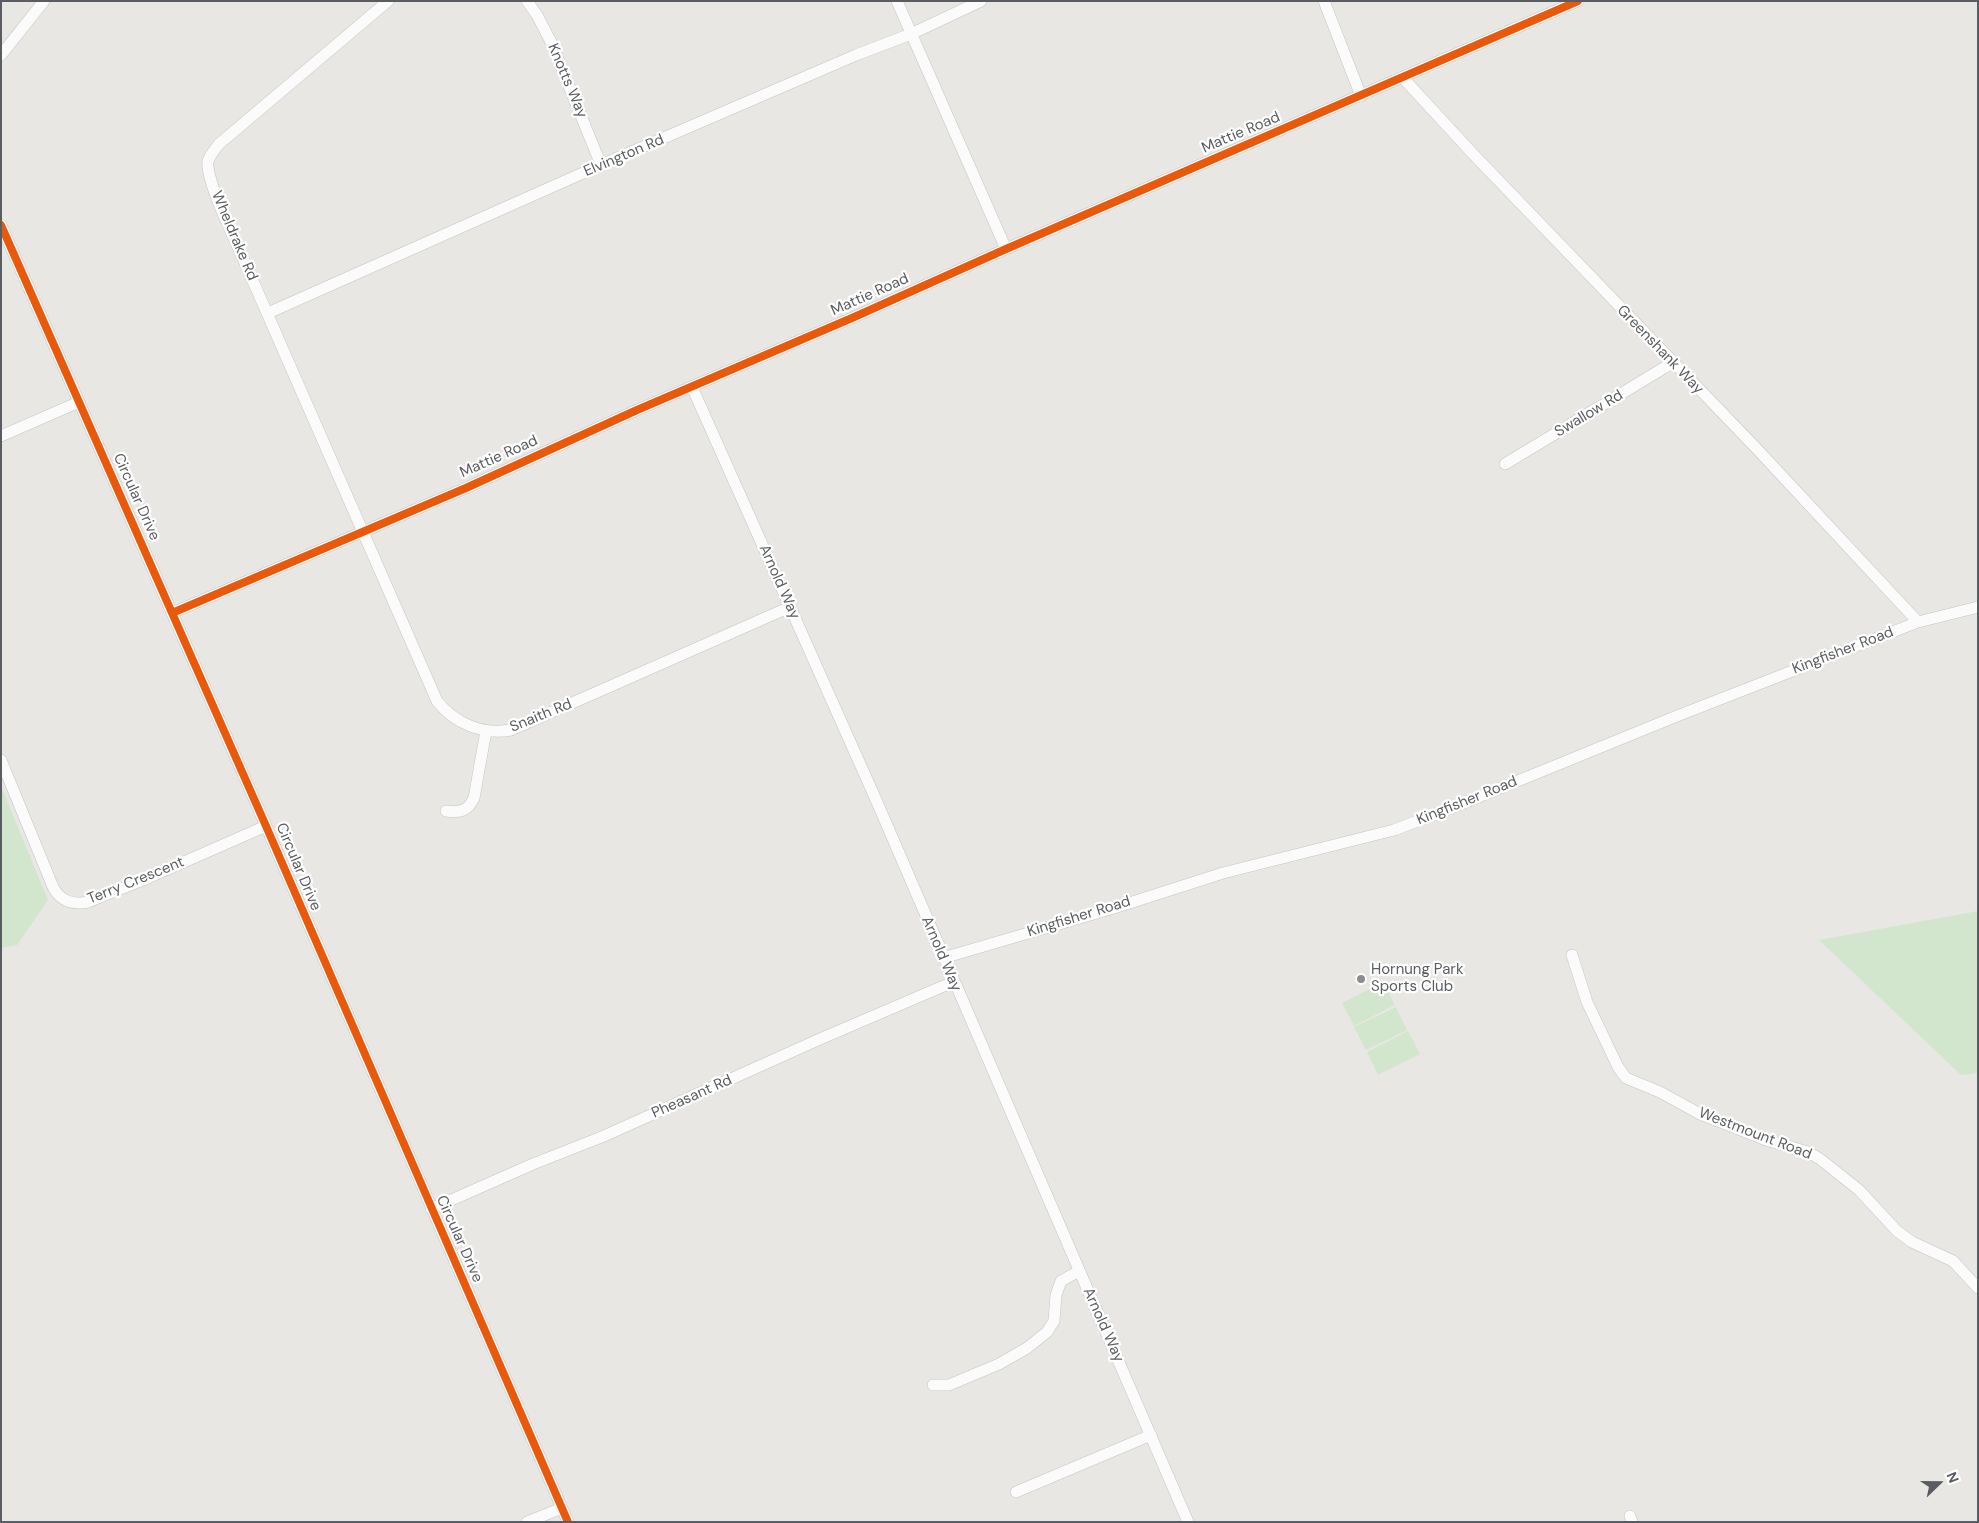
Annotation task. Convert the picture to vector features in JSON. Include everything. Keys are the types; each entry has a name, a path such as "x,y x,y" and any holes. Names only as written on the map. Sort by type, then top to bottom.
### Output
{"street":[{"path":"1,54 44,1"},
{"name":"Wheldrake Rd","path":"362,531 213,187 208,161 218,144 388,1"},
{"name":"Knotts Way","path":"526,1 542,24 552,44 601,165"},
{"path":"897,1 1006,249"},
{"name":"Elvington Rd","path":"268,314 601,165 837,63 911,34 981,1"},
{"path":"1324,1 1361,96"},
{"name":"Mattie Road","path":"172,613 466,488 638,410 1578,1"},
{"name":"Greenshank Way","path":"1403,78 1672,363 1757,449 1918,622"},
{"name":"Circular Drive","path":"1,225 266,826 568,1522"},
{"name":"Swallow Rd","path":"1506,464 1672,363"},
{"name":"Arnold Way","path":"692,387 790,607 1188,1522"},
{"path":"1,436 79,402"},
{"name":"Snaith Rd","path":"362,531 428,686 437,701 446,711 466,724 486,731 511,730 790,607"},
{"name":"Kingfisher Road","path":"943,958 1117,907 1223,873 1394,830 1449,810 1677,716 1918,622 1978,608"},
{"path":"446,811 466,810 470,807 474,798 486,731"},
{"name":"Terry Crescent","path":"1,760 53,887 58,895 66,901 88,902 266,826"},
{"name":"Westmount Road","path":"1572,955 1587,1002 1618,1067 1626,1078 1660,1092 1700,1114 1766,1140 1808,1152 1820,1159 1859,1190 1897,1231 1912,1242 1953,1261 1978,1288"},
{"name":"Pheasant Rd","path":"431,1209 533,1164 604,1136 820,1039 953,982"},
{"path":"933,1385 949,1385 999,1364 1027,1348 1047,1332 1054,1321 1056,1296 1061,1281 1079,1271"},
{"path":"1016,1492 1151,1435"},
{"path":"527,1522 562,1508"}],"green space":[{"path":"1,786 48,900 17,945 1,948"},
{"path":"1978,911 1978,1073 1961,1075 1819,940"},
{"path":"1383,982 1395,1005 1354,1026 1342,1003"},
{"path":"1396,1007 1407,1030 1366,1050 1354,1027"},
{"path":"1408,1031 1420,1054 1378,1075 1367,1052"}],"cycle path":[{"path":"172,613 466,488 637,410 1578,1"},
{"path":"1,225 266,826 568,1522"}],"place":[{"name":"Hornung Park Sports Club","path":"1361,979"}]}
